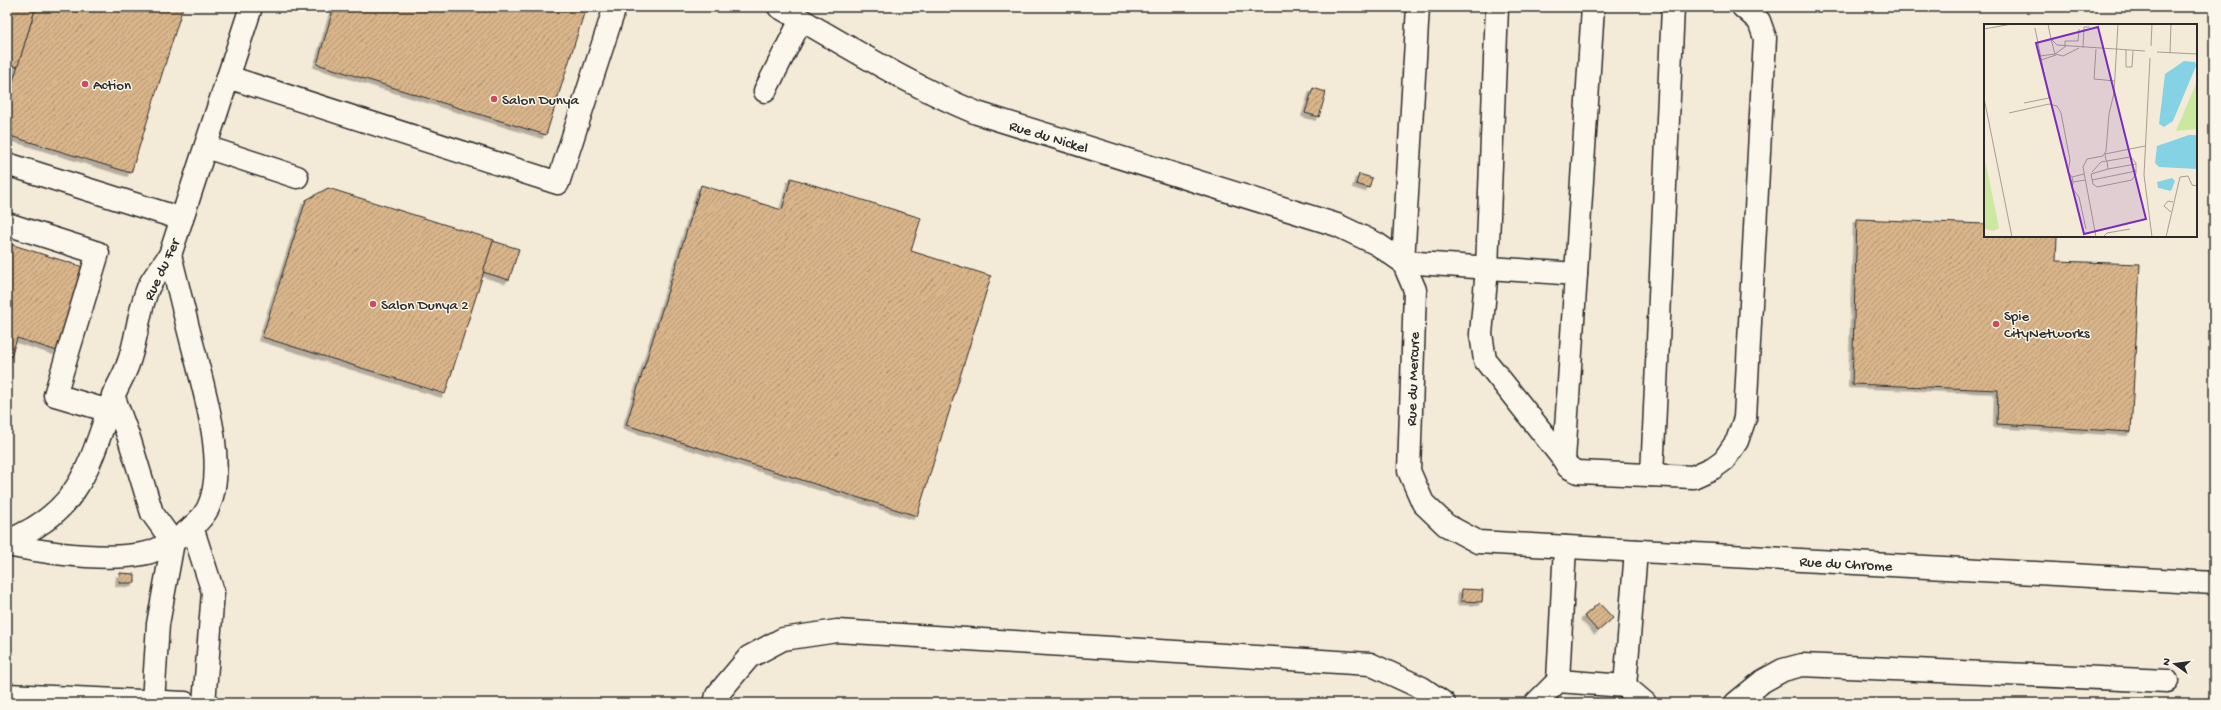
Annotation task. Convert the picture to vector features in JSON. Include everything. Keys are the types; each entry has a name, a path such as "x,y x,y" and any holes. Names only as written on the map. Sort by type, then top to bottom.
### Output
{"street":[{"name":"Rue du Fer","path":"7,541 28,533 55,514 79,486 96,451 111,403 128,364 148,288 170,255 250,7"},
{"path":"228,77 558,183 615,7"},
{"name":"Rue du Nickel","path":"779,7 905,80 976,113 1337,225 1377,244 1403,262"},
{"path":"1418,7 1403,262 1576,274"},
{"path":"1497,7 1487,269 1481,334 1485,360 1568,467 1578,472 1693,477 1713,468 1724,460 1737,441 1745,418 1765,38 1758,21 1743,7"},
{"path":"1564,460 1593,7"},
{"path":"1652,476 1673,7"},
{"path":"764,91 801,20"},
{"path":"206,147 297,177"},
{"path":"7,164 182,219"},
{"path":"7,224 98,253 55,395 111,403 152,514 173,542 158,624 153,702"},
{"path":"7,545 44,552 117,556 148,553 173,542 192,527 208,509 213,488 215,458 212,423 170,255"},
{"name":"Rue du Mercure","path":"1403,262 1415,290 1409,471 1423,503 1446,525 1478,542"},
{"path":"192,527 213,592 204,703"},
{"name":"Rue du Chrome","path":"1478,542 2214,583"},
{"path":"1536,703 1558,681 1565,547"},
{"path":"1625,686 1636,551"},
{"path":"715,703 717,696 749,657 783,639 837,631 1370,664 1393,673 1422,688 1444,703"},
{"path":"1736,703 1762,681 1783,670 1802,665 2167,681"},
{"path":"1558,681 1625,686 1645,703"},
{"path":"7,695 185,703"}],"building":[{"path":"7,7 36,7 18,67 7,64"},
{"name":"Action","path":"36,7 183,7 131,173 7,135 7,101"},
{"name":"Salon Dunya","path":"334,7 586,7 546,135 317,64"},
{"path":"1313,88 1326,92 1319,117 1305,113"},
{"path":"1359,174 1372,178 1369,188 1356,184"},
{"path":"791,178 921,218 911,251 991,276 917,516 626,425 701,185 782,210"},
{"name":"Salon Dunya 2","path":"328,188 494,240 445,394 262,337 306,200"},
{"name":"Spie CityNetworks","path":"1857,219 1984,224 1984,237 2057,237 2056,261 2140,264 2131,432 1997,424 1998,390 1852,384"},
{"path":"493,241 519,249 509,280 483,272"},
{"path":"7,243 83,267 57,351 17,338 7,369"},
{"path":"120,573 135,574 135,583 119,583"},
{"path":"1462,589 1483,590 1482,602 1461,601"},
{"path":"1599,603 1613,618 1598,631 1584,616"}],"place":[{"name":"Action","path":"85,84"},
{"name":"Salon Dunya","path":"494,99"},
{"name":"Salon Dunya 2","path":"373,304"},
{"name":"Spie CityNetworks","path":"1996,324"}]}
